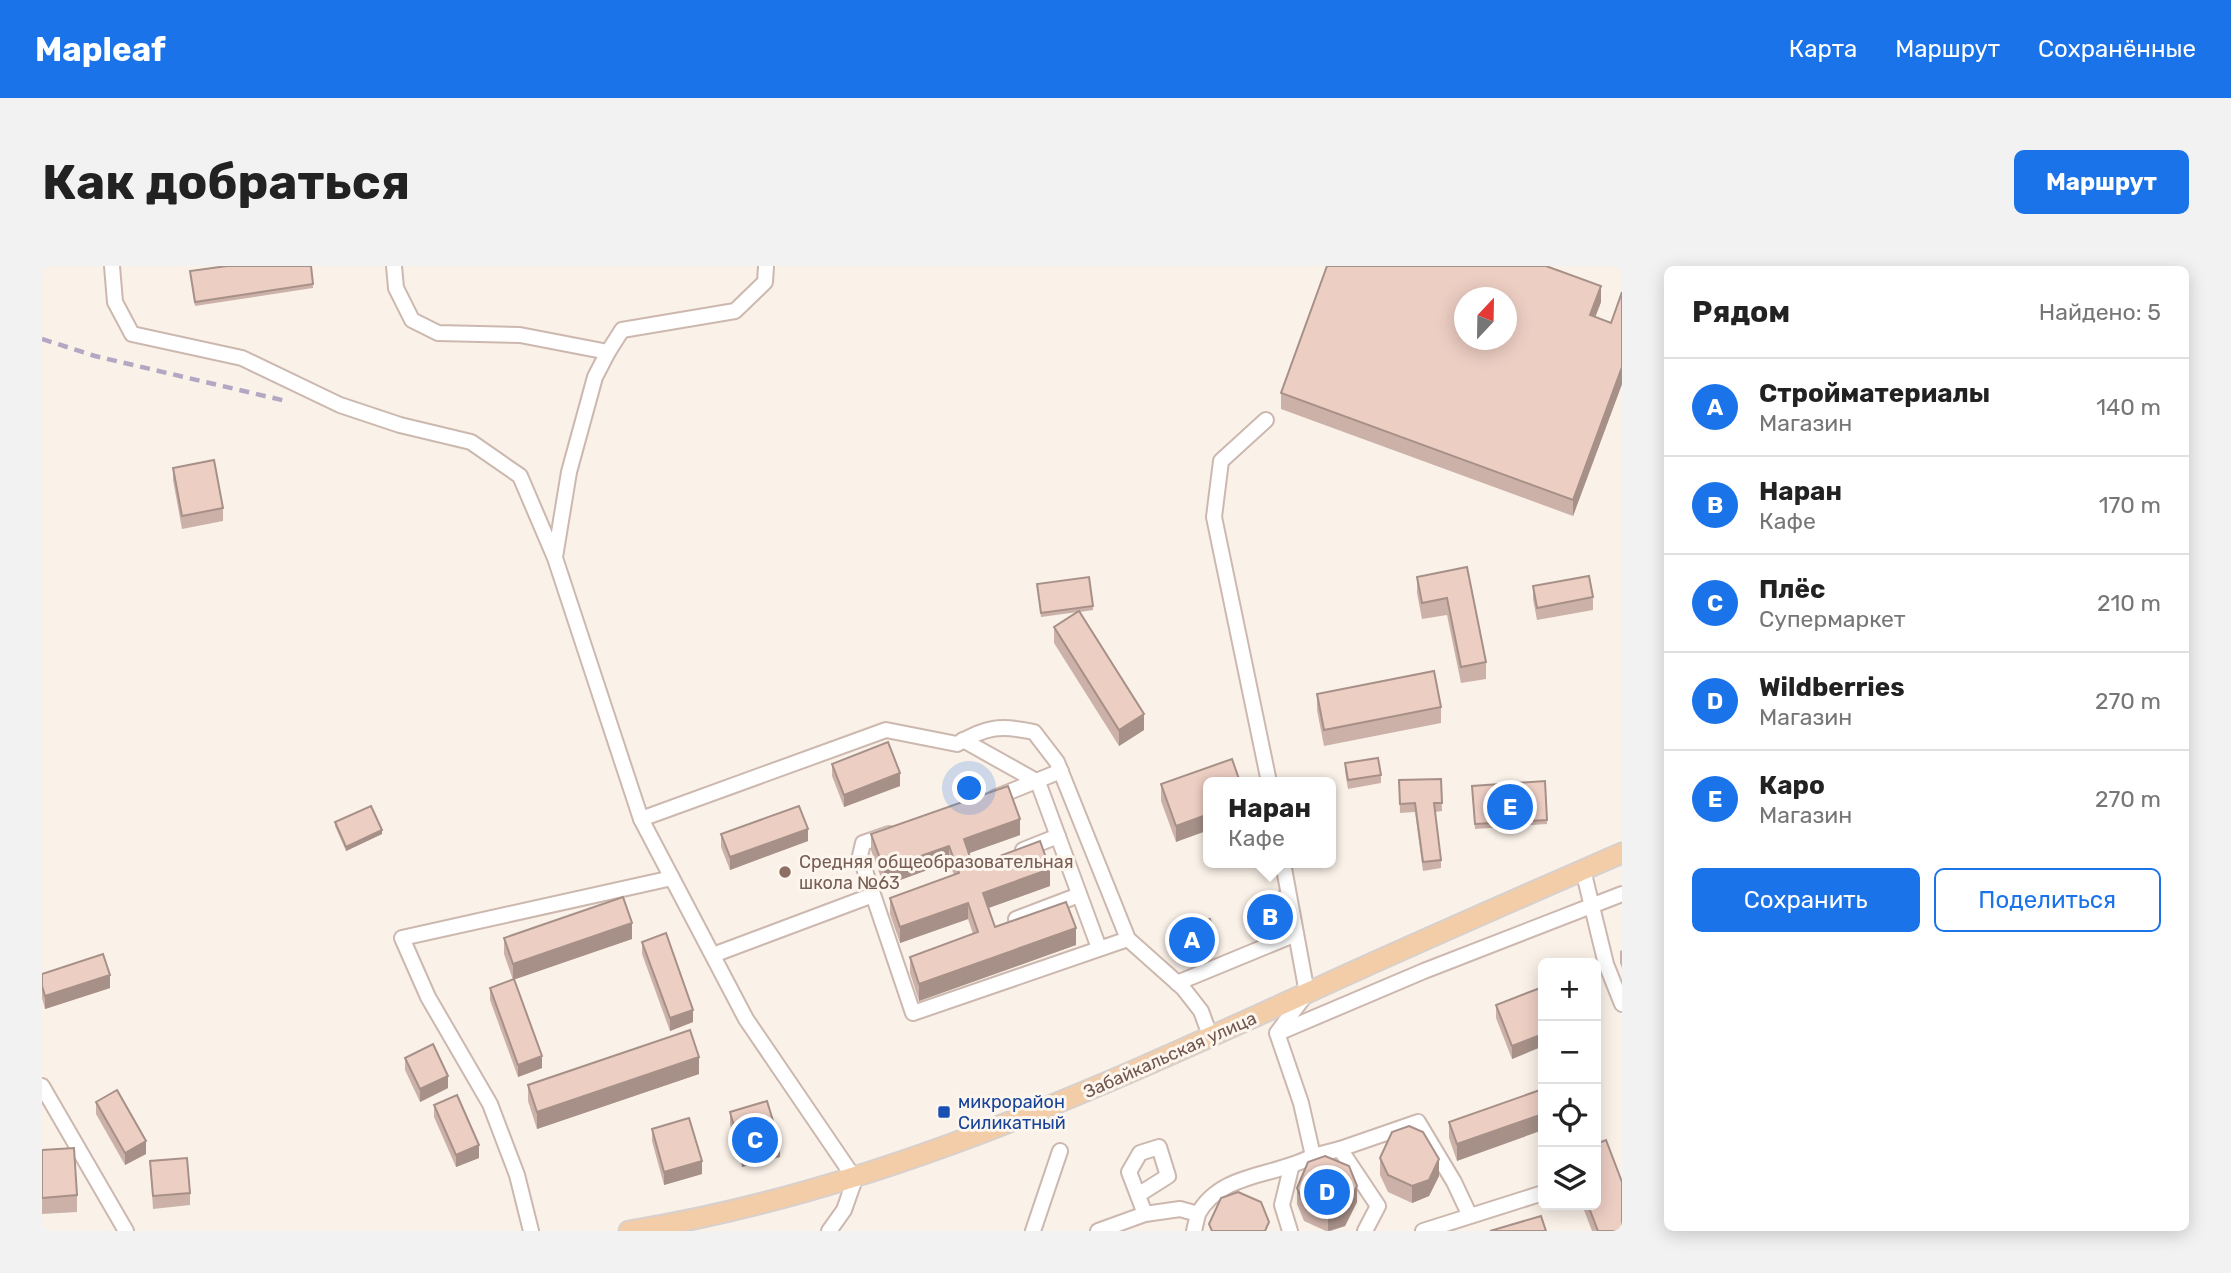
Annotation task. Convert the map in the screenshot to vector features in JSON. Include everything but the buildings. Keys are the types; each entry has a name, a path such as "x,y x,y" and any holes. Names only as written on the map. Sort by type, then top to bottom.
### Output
{"main road":[{"name":"Забайкальская улица","path":"629,1231 673,1224 855,1179 1040,1110 1211,1038 1622,853"}],"street":[{"path":"111,266 115,302 132,334 243,358 340,405 400,425 471,442 520,476 555,558 641,819 746,1019 855,1179 844,1210 829,1231"},
{"path":"394,266 396,288 412,320 438,332 520,335 608,352"},
{"path":"555,558 569,472 595,377 622,330 735,311 765,282 766,266"},
{"path":"1266,419 1221,461 1213,517 1268,777"},
{"path":"641,819 886,730 957,744 980,730 1006,726 1034,732 1061,771 1083,822 1113,908 1128,939 1177,983 1201,1011 1211,1038"},
{"path":"963,740 1038,782 1100,948"},
{"path":"975,804 1061,771"},
{"path":"900,830 863,843 860,856 880,899 903,964 913,1013 1128,939"},
{"path":"1010,855 1058,836"},
{"path":"1277,1033 1307,993 1284,868"},
{"path":"1583,870 1606,964 1622,1004"},
{"path":"531,1231 517,1175 490,1104 428,997 402,938 672,878"},
{"path":"1277,1033 1424,971 1622,894"},
{"path":"1016,919 1079,895"},
{"path":"713,955 880,899"},
{"path":"1177,983 1296,934"},
{"path":"1277,1033 1301,1104 1313,1156"},
{"path":"42,1086 126,1231"},
{"path":"1194,1231 1203,1205 1229,1183 1291,1168 1313,1156 1418,1122 1454,1182 1469,1214"},
{"path":"1340,1149 1378,1206 1365,1231"},
{"path":"1033,1231 1060,1151"},
{"path":"1290,1231 1282,1205 1291,1168"},
{"path":"1423,1231 1469,1214 1538,1194"},
{"path":"1137,1222 1138,1195"},
{"path":"1098,1231 1180,1209 1198,1214"}],"railway":[{"path":"42,339 95,356 286,401"}],"place":[{"name":"Каро","path":"1510,807"},
{"name":"Средняя общеобразовательная школа №63","path":"785,872"},
{"name":"Наран","path":"1270,917"},
{"name":"Стройматериалы","path":"1192,940"},
{"name":"микрорайон Силикатный","path":"944,1112"},
{"name":"Плёс","path":"755,1140"},
{"name":"Wildberries","path":"1327,1192"}]}
